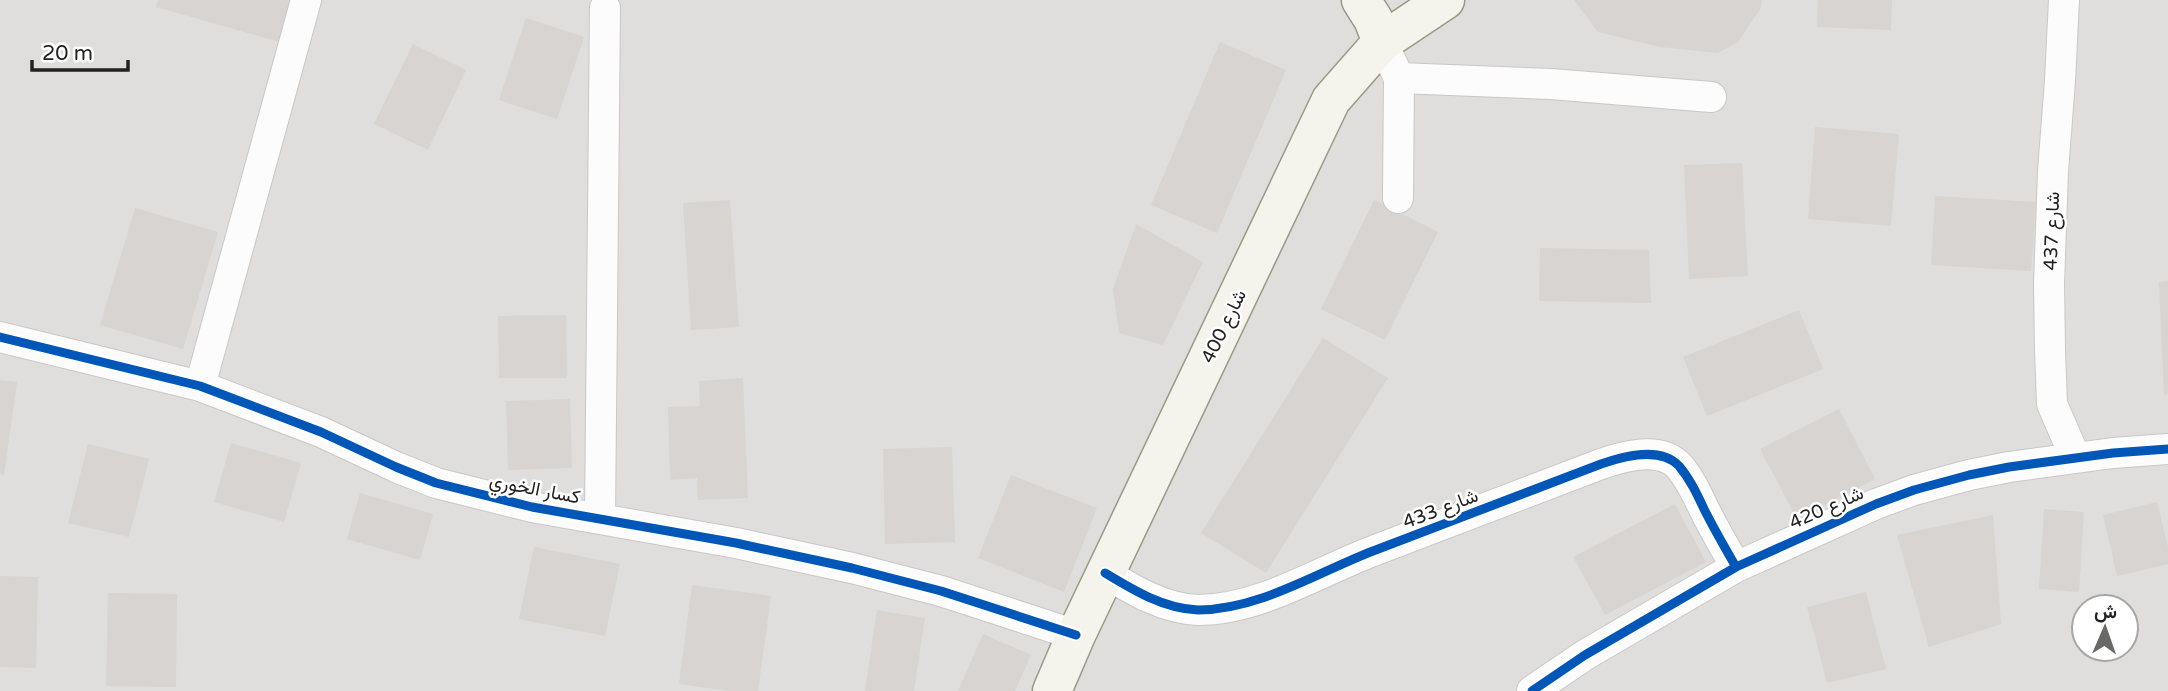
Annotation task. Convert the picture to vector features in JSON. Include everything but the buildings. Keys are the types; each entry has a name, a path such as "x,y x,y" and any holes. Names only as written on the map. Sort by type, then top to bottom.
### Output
{"main road":[{"path":"1361,0 1373,19 1382,42"},
{"name":"شارع 400","path":"1052,691 1105,573 1331,100 1382,42 1445,0"}],"street":[{"path":"200,386 306,0"},
{"name":"شارع 437","path":"2064,0 2053,171 2049,272 2050,350 2052,404 2075,457"},
{"path":"600,518 605,8"},
{"path":"1382,42 1399,78 1398,198"},
{"path":"1399,78 1551,84 1711,97"},
{"name":"كسار الخوري","path":"0,337 200,386 321,432 436,483 520,504 736,543 852,568 941,591 1076,635"},
{"name":"شارع 420","path":"1532,691 1585,655 1736,567 1876,504 1969,475 2075,457 2168,449"},
{"name":"شارع 433","path":"1105,573 1158,601 1194,610 1224,607 1297,585 1372,552 1589,468 1621,457 1638,455 1660,456 1678,464 1689,479 1736,567"}],"shaded area":[{"path":"0,0 2168,0 2168,691 0,691"}],"cycle path":[{"path":"0,337 200,386 321,432 436,483 532,507 736,543 852,568 941,591 1076,635"},
{"path":"1532,691 1585,655 1736,567 1876,504 1914,490 2009,467 2113,453 2168,449"},
{"path":"1105,573 1138,592 1185,609 1198,610 1243,604 1601,464 1642,454 1662,456 1679,466 1736,567"}]}
